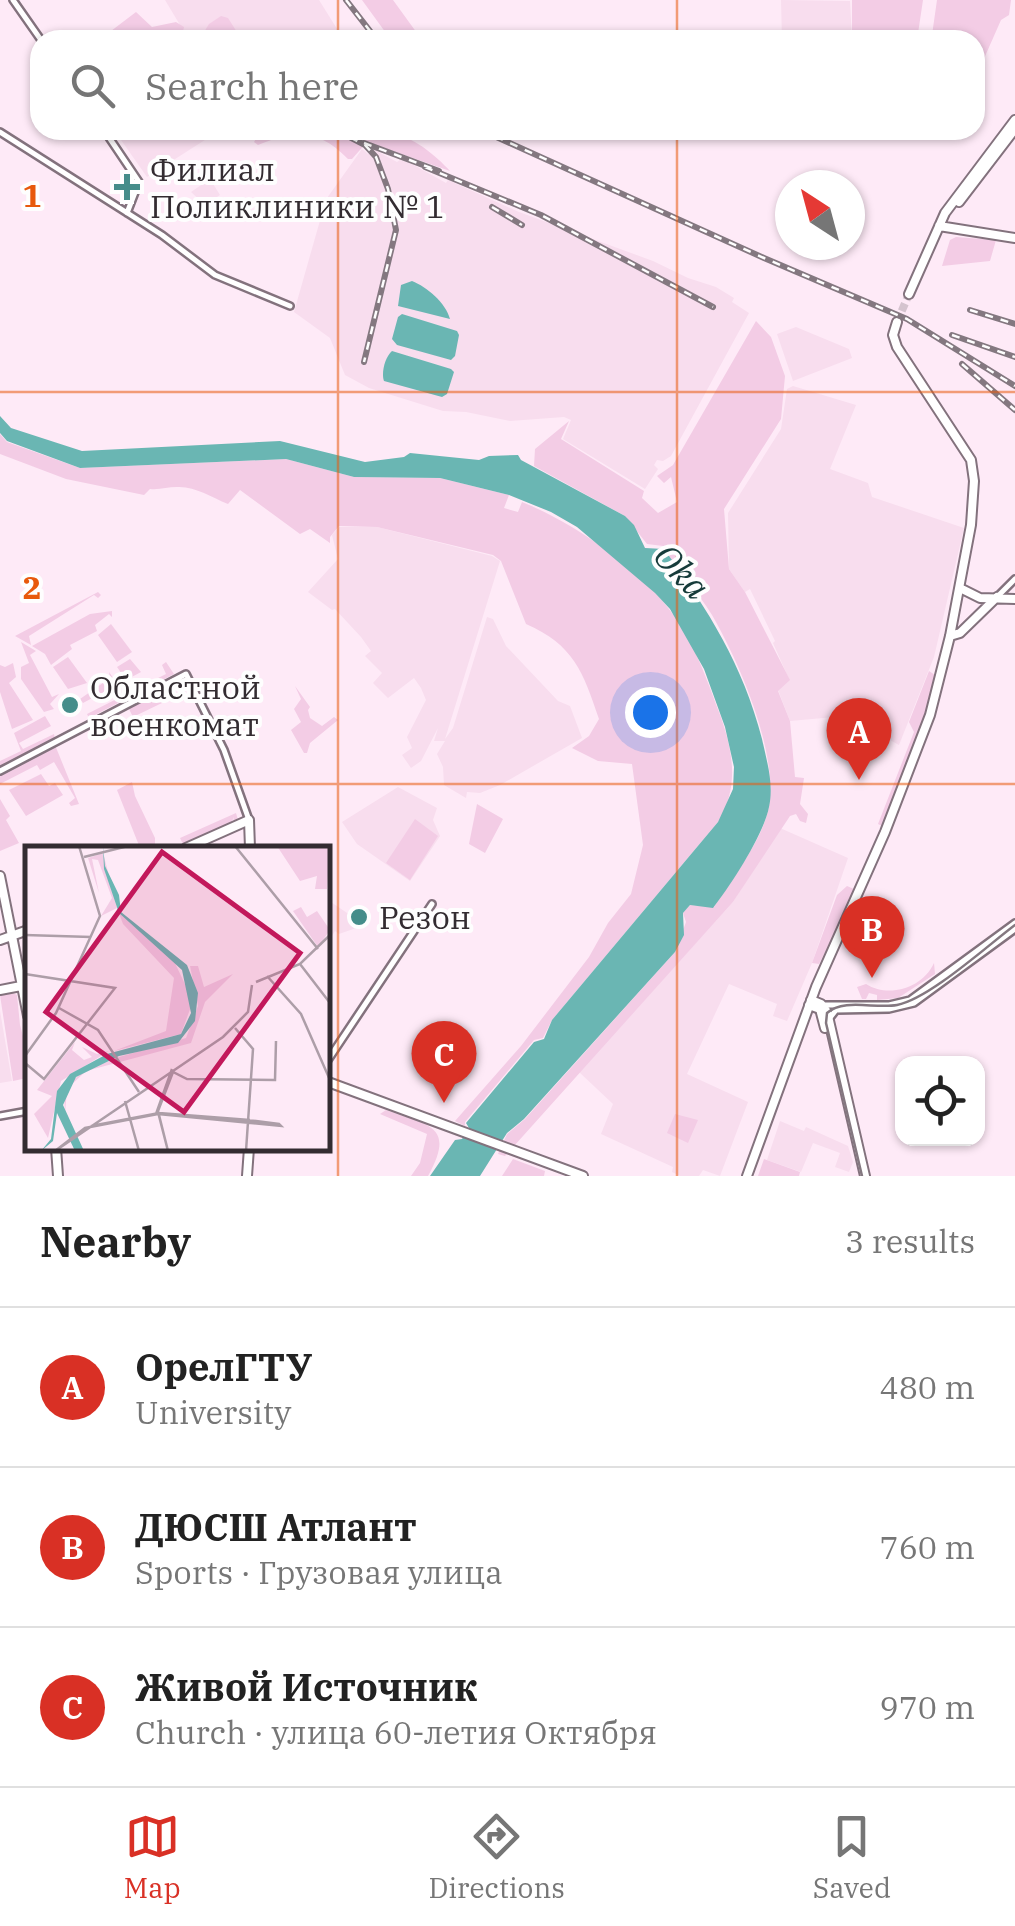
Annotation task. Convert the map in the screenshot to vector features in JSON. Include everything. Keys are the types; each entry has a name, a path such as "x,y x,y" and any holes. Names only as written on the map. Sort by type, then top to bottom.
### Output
{"main road":[{"path":"1015,120 956,196 941,226 911,294 936,241 941,226 1015,129"},
{"path":"949,216 952,224 963,230"},
{"path":"941,226 1015,238"},
{"path":"936,241 947,232 963,230"},
{"path":"749,1176 822,1009 930,715 953,636 976,526 976,465 970,448 908,357 897,327 897,347 967,451 973,470 972,525 953,636"},
{"path":"964,590 980,598 1015,598"},
{"path":"953,636 998,597"},
{"path":"190,846 249,820 250,846"},
{"path":"0,876 25,1001"},
{"path":"0,940 25,931"},
{"path":"0,990 22,986"},
{"path":"822,1009 863,1176"},
{"path":"330,1083 582,1176"},
{"path":"56,1151 58,1176"},
{"path":"247,1176 249,1151"}],"street":[{"path":"13,0 34,30"},
{"path":"0,132 220,278 290,306"},
{"path":"111,140 139,182 127,213"},
{"path":"998,597 1015,579"},
{"path":"0,771 186,674 224,750 249,820"},
{"path":"330,1057 432,904"},
{"path":"822,1009 910,1000 1015,926"},
{"path":"0,1116 25,1112"}],"shaded area":[{"path":"165,0 319,0 338,30 229,30 222,20 206,30 183,30"},
{"path":"362,0 393,0 415,30 384,30"},
{"path":"781,0 850,1 851,30 782,30"},
{"path":"852,0 923,0 918,30 852,30"},
{"path":"937,0 1011,0 1009,15 1001,20 985,56 985,30 933,30"},
{"path":"136,12 152,27 176,22 184,27 183,30 112,30"},
{"path":"221,16 228,18 236,30 205,30"},
{"path":"121,140 205,140 147,177"},
{"path":"322,140 411,140 450,171 367,142 348,159"},
{"path":"362,149 368,154 373,149 397,162 412,164 446,183 448,180 519,212 716,287 749,313 671,456 657,460 654,465 658,469 645,489 563,439 571,420 564,417 510,421 443,411 369,388 345,375 330,338 294,312 322,205"},
{"path":"210,179 220,195 205,205 191,192"},
{"path":"950,240 996,240 990,261 942,266"},
{"path":"412,281 435,296 450,319 398,306 401,285"},
{"path":"402,314 457,331 455,356 451,360 397,345 392,339"},
{"path":"756,321 771,337 785,376 781,419 724,509 729,569 790,680 778,691 790,721 795,777 804,778 800,804 808,814 806,823 796,814 790,816 733,902 505,1156 498,1154 507,1134 525,1119 675,952 686,922 683,913 690,905 714,907 761,831 769,806 768,760 754,708 734,657 706,606 663,546 647,544 625,516 534,466 535,449 569,421 561,439 644,491 642,498 658,513 677,502 671,477 664,483 657,476 673,465"},
{"path":"796,327 849,349 852,358 793,381 777,334"},
{"path":"392,351 451,369 454,372 447,394 442,397 384,381 384,365"},
{"path":"793,386 856,405 830,469 868,483 872,497 964,528 934,657 899,745 845,716 790,721 778,690 789,679 775,641 750,589 745,592 729,569 728,513 781,429 787,389"},
{"path":"0,416 11,428 82,451 280,441 365,462 410,453 479,460 518,455 625,516 645,548 664,549 696,594 735,663 754,712 770,781 766,818 746,859 713,908 690,905 683,913 684,935 675,952 507,1133 480,1176 430,1176 455,1140 462,1139 469,1128 466,1123 534,1042 544,1039 552,1020 718,822 733,789 734,767 725,727 704,669 670,609 577,527 509,495 440,478 354,477 286,459 80,468 7,441 0,433"},
{"path":"0,434 7,442 80,468 286,459 354,477 440,478 509,495 504,508 518,512 522,502 602,546 639,577 678,621 704,672 728,740 732,781 725,808 718,822 552,1020 543,1038 534,1040 465,1126 455,1121 521,1046 631,894 643,845 632,764 598,761 572,748 589,736 599,719 574,662 555,641 526,624 501,561 493,555 377,527 339,526 330,543 310,529 300,534 240,490 228,504 184,487 150,489 144,495 66,479 0,454"},
{"path":"339,527 377,527 500,561 445,739 453,728 487,617 493,619 506,646 558,701 570,706 582,738 500,785 480,793 467,792 466,798 444,785 437,754 445,741 434,741 438,728 421,761 411,768 402,755 412,748 407,737 426,700 421,688 414,678 388,698 373,683 382,673 365,656 371,651 361,637 335,609 308,592 338,559 332,535"},
{"path":"98,592 98,598 94,595 29,636 31,645 15,636"},
{"path":"112,611 112,617 109,614 95,625 97,631 70,645 72,649 51,665 45,654 32,646 90,614"},
{"path":"111,624 132,652 117,662 98,635"},
{"path":"21,642 36,651 30,655 52,697 59,694 50,704 54,709 44,712 21,679 21,667 29,663"},
{"path":"68,657 87,683 68,689 53,667"},
{"path":"130,659 141,672 83,703 80,699 110,678 109,672 116,682 124,677 117,667"},
{"path":"166,662 174,674 89,718 87,714 166,674 162,665"},
{"path":"13,663 16,677 9,683 33,720 12,729 0,692 0,665"},
{"path":"929,671 938,677 920,736 884,827 878,824 914,732 909,722"},
{"path":"295,686 310,707 310,718 322,726 334,717 338,720 310,743 307,753 291,730 301,722 294,709 301,699"},
{"path":"164,688 166,691 146,702 159,697 162,703 133,717 128,707"},
{"path":"45,716 51,726 19,743 23,749 54,734 55,739 0,766 0,761 21,751 14,733"},
{"path":"55,745 79,804 69,803 75,798 54,762 40,770 37,765 0,784 0,774"},
{"path":"41,774 49,786 55,783 63,795 26,816 9,790"},
{"path":"132,782 155,846 139,846 117,790"},
{"path":"398,787 437,808 433,820 440,836 410,881 357,844 342,822"},
{"path":"0,799 19,843 0,851"},
{"path":"477,804 503,819 485,853 469,844"},
{"path":"236,813 238,820 233,822 234,817 231,823 183,844 180,838"},
{"path":"415,819 438,836 410,880 386,863"},
{"path":"780,828 848,858 812,963 787,1021 773,1016 777,1004 729,984 687,1074 748,1102 720,1176 703,1170 699,1176 680,1176 672,1172 673,1167 601,1134 613,1104 579,1072 733,902"},
{"path":"847,886 854,889 854,895 819,964 812,963 837,895"},
{"path":"330,901 353,917 351,922 359,927 339,934 335,931 332,936"},
{"path":"934,963 935,974 898,998 877,1000 877,995 869,993 862,999 857,987 866,984 884,990 904,988 921,979"},
{"path":"0,995 17,995 25,1044 25,1078 13,1081"},
{"path":"0,1011 12,1081 0,1083"},
{"path":"386,1110 434,1130 439,1146 428,1176 411,1176 420,1163 427,1134 380,1114"},
{"path":"675,1114 698,1120 688,1143 667,1133"},
{"path":"780,1121 804,1131 806,1127 848,1146 853,1162 849,1172 835,1167 840,1153 813,1143 801,1172 767,1160"},
{"path":"513,1159 545,1171 544,1176 502,1176"},
{"path":"764,1159 800,1172 799,1176 758,1176"}],"tunnel":[{"path":"897,322 909,294"}],"tram line":[{"path":"862,1176 826,1023 827,1013 842,1006 888,1006 910,1001 941,983 1015,925"}],"railway":[{"path":"346,0 369,30"},
{"path":"355,140 376,157 388,189 396,230 364,362"},
{"path":"503,140 907,319 1015,386"},
{"path":"364,143 439,171"},
{"path":"425,167 541,215 713,307"},
{"path":"492,207 522,225"},
{"path":"970,310 1015,324"},
{"path":"952,335 1015,357"},
{"path":"962,364 1015,410"}],"place":[{"name":"Филиал Поликлиники № 1","path":"127,187"},
{"name":"Областной военкомат","path":"70,705"},
{"name":"ОрелГТУ","path":"859,780"},
{"name":"Резон","path":"359,917"},
{"name":"ДЮСШ Атлант","path":"872,978"},
{"name":"Живой Источник","path":"444,1103"}],"water label":[{"name":"Oka","path":"682,571"}]}
